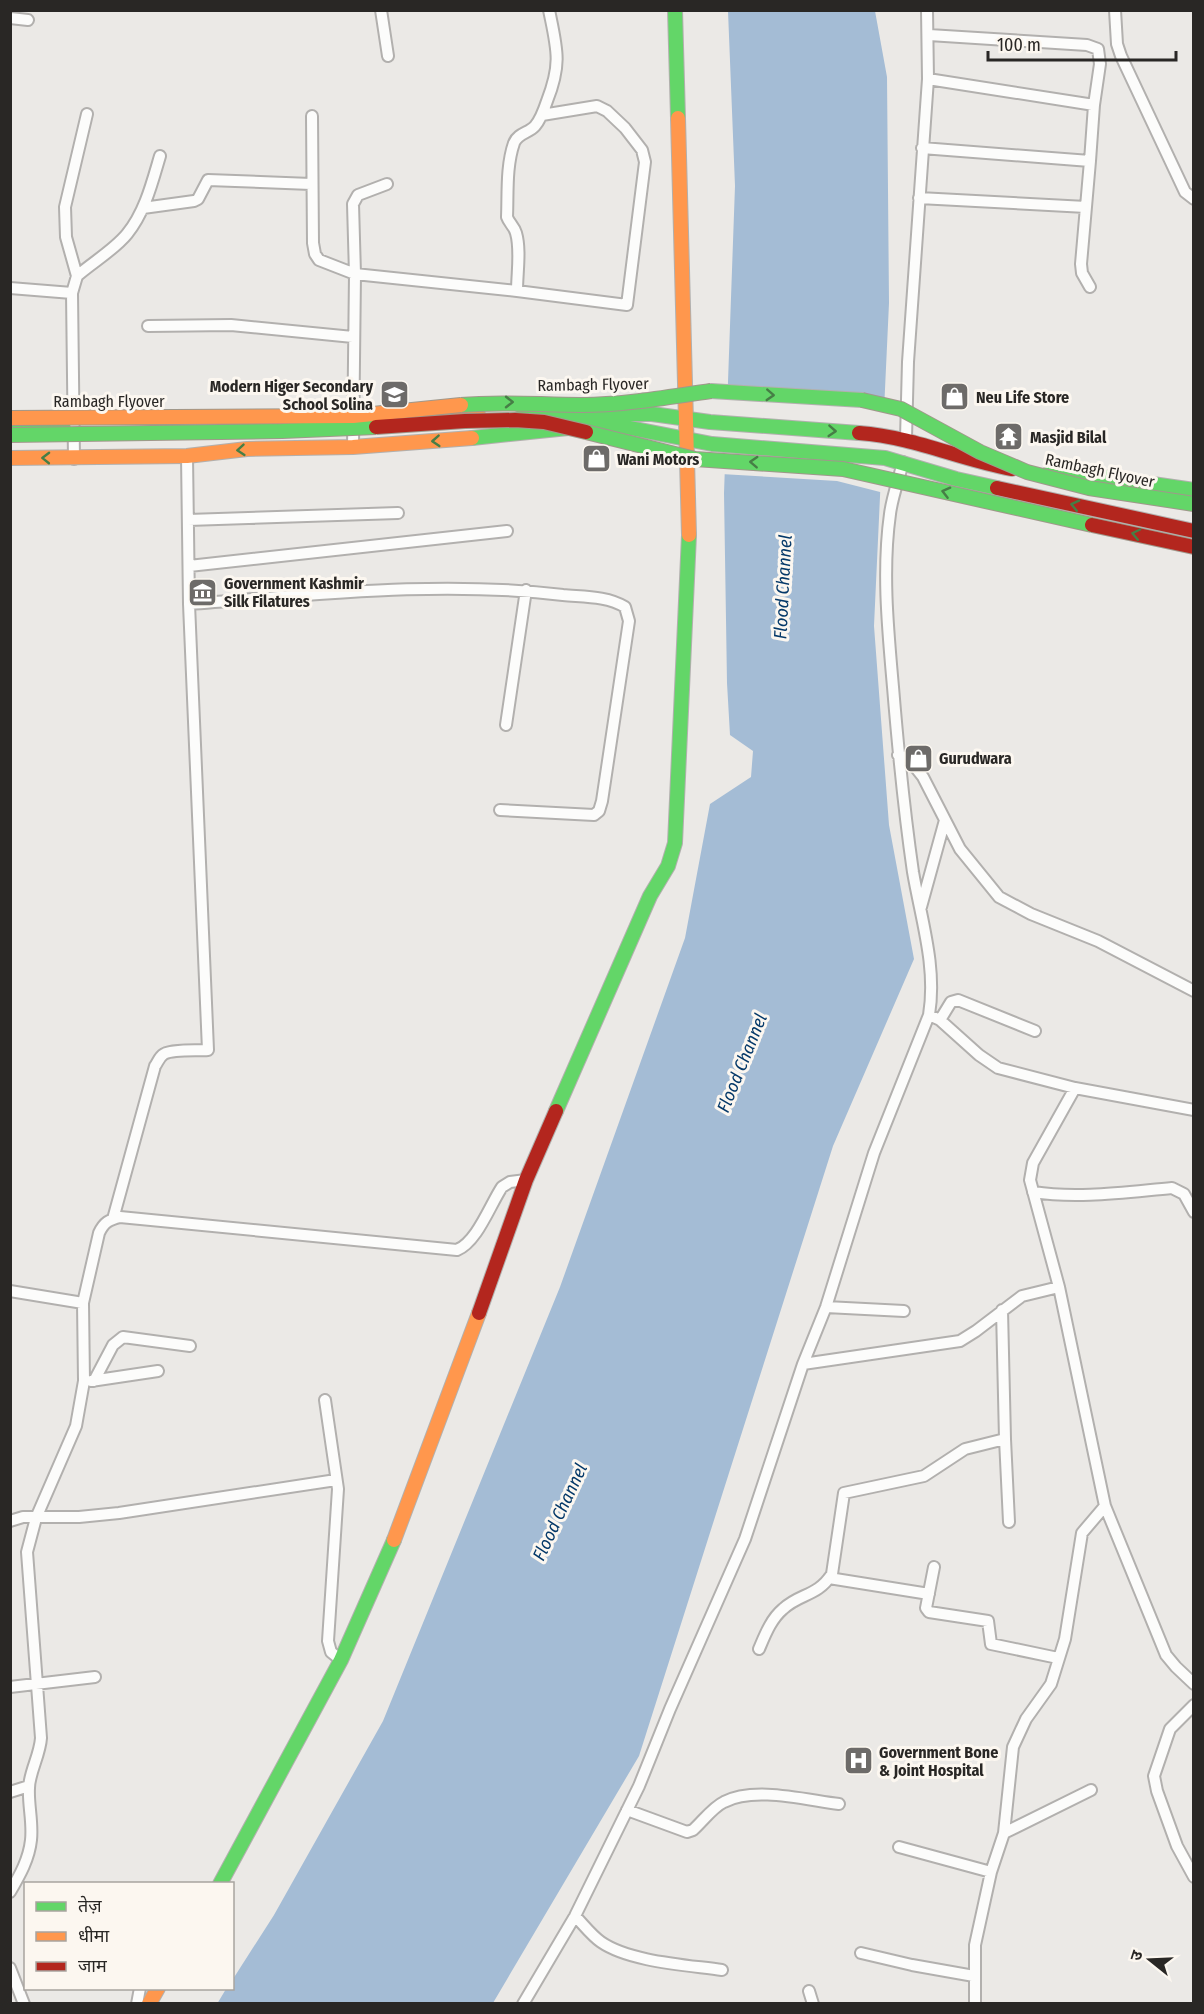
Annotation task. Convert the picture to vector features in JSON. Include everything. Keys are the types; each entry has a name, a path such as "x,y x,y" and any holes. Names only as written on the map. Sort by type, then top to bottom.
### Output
{"main road":[{"path":"221,1882 341,1660 385,1564 476,1323 526,1180 650,896 666,874 673,854 677,833 690,515 675,10"},
{"name":"Rambagh Flyover","path":"10,418 353,416 492,402 582,405 627,403 711,392 862,400 901,409 980,452 1027,472 1089,488 1194,504"},
{"path":"10,426 74,428 265,426 458,414 652,414 711,422 886,435 906,438 999,467 1046,474 1097,476 1194,490"},
{"name":"Rambagh Flyover","path":"10,435 282,431 515,420 544,422 694,459 843,469 1003,506 1194,546"},
{"path":"10,458 187,456 247,450 353,447 522,434 578,427 625,427 712,444 885,458 956,478 1194,531"},
{"path":"149,2004 157,1990"}],"street":[{"path":"381,10 388,56"},
{"path":"517,291 517,236 507,217 510,161 518,136 534,127 542,115 556,75 558,65 549,10"},
{"path":"906,438 928,79 927,10"},
{"path":"1115,10 1117,44 1121,56 1185,192 1194,199"},
{"path":"10,18 28,20"},
{"path":"928,35 1093,46 1098,49 1100,64 1094,105 1082,273 1090,287"},
{"path":"928,79 1094,105"},
{"path":"312,116 311,184 315,254 319,260 355,274 627,305 645,162 642,150 625,128 607,111 597,106 542,115"},
{"path":"74,459 72,293 77,276 66,237 65,207 87,114"},
{"path":"922,148 1090,161"},
{"path":"77,276 126,235 143,208 160,156"},
{"path":"143,208 194,201 198,199 208,180 311,184"},
{"path":"353,447 355,274 353,204 355,198 366,190 387,184"},
{"path":"919,198 1086,207"},
{"path":"10,288 72,293"},
{"path":"148,326 231,325 353,337"},
{"path":"113,1219 159,1058 170,1052 208,1050 189,604 187,456"},
{"path":"525,2002 575,1916 627,1810 745,1539 803,1364 826,1307 874,1153 929,1015 932,994 930,963 920,911 898,755 888,636 886,577 890,513 903,462"},
{"path":"188,520 398,513"},
{"path":"189,566 507,531"},
{"path":"189,604 407,588 526,590 617,602 625,607 629,621 602,801 598,811 594,815 500,810"},
{"path":"506,725 526,590"},
{"path":"898,755 908,758 923,777 960,849 999,897 1030,914 1098,941 1194,991"},
{"path":"920,911 945,820"},
{"path":"940,1020 951,1002 958,1000 1035,1030"},
{"path":"929,1015 940,1020 990,1065 1075,1088 1194,1110"},
{"path":"1075,1088 1033,1163 1030,1180 1059,1287 1105,1506 1167,1655 1194,1684"},
{"path":"89,1381 83,1303 99,1233 103,1224 113,1219 120,1217 457,1250 471,1240 502,1187 510,1182 526,1180"},
{"path":"1033,1192 1072,1195 1172,1188 1189,1194 1194,1212"},
{"path":"803,1364 960,1341 1022,1296 1059,1287"},
{"path":"10,1291 83,1303"},
{"path":"826,1307 904,1311"},
{"path":"1002,1310 1009,1522"},
{"path":"10,1892 27,1860 31,1841 29,1786 40,1745 27,1552 36,1518 76,1426 89,1381 112,1345 123,1337 190,1346"},
{"path":"89,1381 158,1371"},
{"path":"325,1400 338,1489 328,1641 331,1652 341,1660"},
{"path":"759,1649 771,1624 781,1610 815,1593 826,1584 834,1569 844,1493 924,1476 964,1449 1005,1439"},
{"path":"10,1521 23,1517 119,1513 336,1480"},
{"path":"975,2004 975,1946 991,1872 1004,1833 1013,1747 1026,1719 1051,1684 1065,1639 1082,1533 1105,1506"},
{"path":"934,1567 926,1608 929,1612 988,1622 991,1644 1058,1658"},
{"path":"829,1578 928,1594"},
{"path":"10,1686 95,1677"},
{"path":"1194,1705 1170,1729 1154,1776 1157,1791 1177,1846 1194,1877"},
{"path":"10,1792 29,1786"},
{"path":"1004,1833 1091,1790"},
{"path":"627,1810 687,1832 693,1830 722,1802 740,1795 761,1795 839,1804"},
{"path":"899,1847 991,1872"},
{"path":"575,1916 596,1939 615,1950 635,1956 722,1970"},
{"path":"861,1953 974,1976"},
{"path":"10,1968 24,2004"},
{"path":"809,1991 813,2004"}],"water":[{"name":"Flood Channel","path":"728,11 875,11 887,77 889,303 874,626 889,825 914,959 833,1146 639,1756 493,2003 217,2004 225,1990 234,1990 234,1977 274,1915 383,1721 560,1287 685,938 710,804 751,777 753,751 730,735 727,683 724,493 735,186"}],"pier":[{"path":"725,390 888,402 884,493 837,481 721,474"}],"traffic: fast":[{"path":"675,10 678,118"},
{"path":"711,391 862,400"},
{"path":"461,405 506,403 598,405 711,391"},
{"path":"862,400 901,409 980,452 1027,472 1089,488 1194,504"},
{"path":"523,414 652,414 710,422 859,433"},
{"path":"10,427 64,428"},
{"path":"10,435 282,431 376,427"},
{"path":"472,438 578,427 625,427 712,444 885,458 956,479 997,488"},
{"path":"586,432 695,459 843,469 1092,525"},
{"path":"1048,474 1097,476 1194,490"},
{"path":"556,1111 650,896 668,866 675,843 689,535"},
{"path":"221,1882 341,1660 394,1540"}],"traffic: slow":[{"path":"678,118 689,535"},
{"path":"10,418 353,416 461,405"},
{"path":"397,419 478,414"},
{"path":"10,458 187,456 247,449 353,447 472,438"},
{"path":"394,1540 479,1313"},
{"path":"149,2004 157,1990"}],"traffic: jam":[{"path":"376,427 515,420 544,422 586,432"},
{"path":"859,433 899,439 1012,469"},
{"path":"997,488 1194,531"},
{"path":"1092,525 1194,547"},
{"path":"479,1313 526,1180 556,1111"}],"place":[{"name":"Modern Higer Secondary School Solina","path":"394,395"},
{"name":"Neu Life Store","path":"955,397"},
{"name":"Masjid Bilal","path":"1009,437"},
{"name":"Wani Motors","path":"596,459"},
{"name":"Government Kashmir Silk Filatures","path":"203,592"},
{"name":"Gurudwara","path":"918,758"},
{"name":"Government Bone & Joint Hospital","path":"858,1761"}]}
